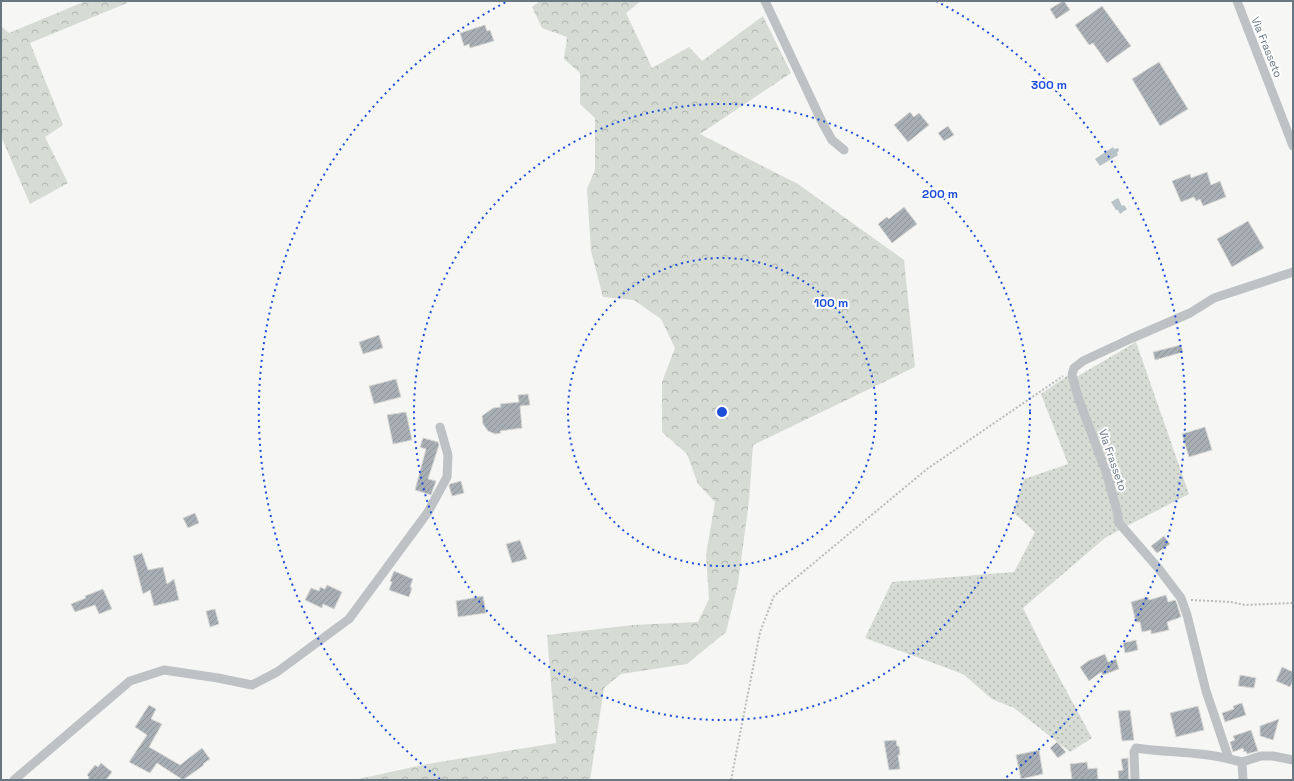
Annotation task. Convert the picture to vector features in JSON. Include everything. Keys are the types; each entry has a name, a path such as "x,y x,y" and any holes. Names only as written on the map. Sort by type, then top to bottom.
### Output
{"street":[{"path":"765,1 823,124 832,140 844,150"},
{"name":"Via Frasseto","path":"1237,1 1293,146"},
{"path":"1074,368 1130,339 1190,313 1214,298 1293,272"},
{"name":"Via Frasseto","path":"1074,368 1072,375 1074,383 1107,475 1119,524 1173,586 1181,598 1187,615 1206,691 1229,759"},
{"path":"14,780 130,681 164,670 252,685 277,672 349,619 428,512 448,477 448,455 440,427"},
{"path":"1135,780 1134,752 1136,748 1214,755 1242,762 1261,756 1272,756 1293,760"},
{"path":"1242,762 1243,780"}],"path":[{"path":"731,780 760,632 774,596 927,469 1074,368"},
{"path":"1183,603 1189,600 1232,602 1245,605 1293,603"}],"green space":[{"path":"86,1 126,1 127,3 30,43 63,125 45,137 68,183 30,204 1,136 1,26 9,33"},
{"path":"540,1 641,1 626,13 652,68 689,47 702,61 763,16 791,73 700,134 798,184 904,260 915,367 753,445 749,501 738,583 726,632 687,664 621,674 604,688 590,780 354,780 427,764 556,743 547,635 633,625 698,622 709,599 706,555 715,502 698,484 687,454 662,432 662,382 675,348 661,319 634,300 603,297 591,251 587,189 595,170 595,118 580,104 580,73 564,59 567,37 542,28 532,7"},
{"path":"1136,342 1189,494 1105,538 1023,608 1092,738 1070,752 1014,708 992,699 963,674 865,638 892,582 1014,572 1035,532 1013,512 1024,479 1068,464 1041,394 1067,376 1078,376"}],"shaded area":[{"path":"1113,147 1114,149 1118,148 1118,155 1100,166 1095,159"},
{"path":"1118,198 1122,206 1124,205 1127,209 1120,214 1111,202"}],"building":[{"path":"1063,1 1070,10 1056,19 1050,9"},
{"path":"1102,6 1131,46 1107,63 1093,43 1089,45 1075,25"},
{"path":"485,25 487,31 490,30 494,41 470,48 469,44 464,46 460,33"},
{"path":"1159,62 1188,109 1160,126 1132,79"},
{"path":"910,112 914,117 919,113 929,125 908,142 894,125"},
{"path":"948,126 954,135 944,141 938,133"},
{"path":"1207,172 1211,185 1220,181 1226,197 1203,206 1200,199 1196,201 1194,197 1181,202 1172,181 1190,174 1191,178"},
{"path":"904,207 917,224 892,243 878,224 887,217 889,219"},
{"path":"1248,221 1264,248 1232,267 1217,239"},
{"path":"379,335 383,348 363,354 359,342"},
{"path":"1181,345 1183,352 1155,360 1153,352"},
{"path":"396,379 401,397 374,404 369,386"},
{"path":"528,394 530,405 520,406 522,428 500,431 501,433 495,434 488,431 483,424 482,416 493,408 501,407 500,404 519,402 518,395"},
{"path":"406,412 412,440 393,444 387,415"},
{"path":"1205,427 1212,450 1189,457 1182,434"},
{"path":"423,438 438,442 439,445 428,479 436,481 431,495 415,490 426,449 420,447"},
{"path":"461,481 464,493 452,496 449,486 450,484"},
{"path":"195,513 199,523 188,528 183,518"},
{"path":"1164,536 1170,544 1157,553 1151,546"},
{"path":"520,540 527,559 512,563 506,544"},
{"path":"142,553 148,570 163,567 167,584 174,579 179,600 154,606 150,590 143,594 133,556"},
{"path":"394,571 413,579 409,597 389,590 392,582 390,581"},
{"path":"327,585 342,592 334,609 323,604 322,608 305,600 311,588 319,591 320,587 325,589"},
{"path":"103,589 112,609 99,614 95,605 75,612 71,604 86,598 85,596"},
{"path":"1166,595 1168,602 1176,601 1181,617 1167,622 1169,630 1151,634 1151,630 1142,632 1140,622 1136,622 1131,602 1148,597 1149,600"},
{"path":"483,596 486,613 458,617 456,601"},
{"path":"215,609 219,624 210,627 206,611"},
{"path":"1136,640 1138,650 1125,653 1123,643"},
{"path":"1105,654 1108,662 1116,659 1119,669 1103,675 1101,672 1089,681 1080,667 1088,661"},
{"path":"1282,667 1293,672 1293,680 1290,687 1276,681"},
{"path":"1240,675 1256,678 1254,688 1238,686"},
{"path":"1242,703 1246,715 1225,722 1222,713 1234,709 1233,706"},
{"path":"149,705 156,709 151,719 162,724 149,747 180,765 202,748 210,759 183,780 157,763 150,773 129,762 147,735 135,727"},
{"path":"1198,706 1204,730 1176,737 1170,713"},
{"path":"1130,710 1134,740 1122,741 1118,711"},
{"path":"1279,719 1273,740 1260,736 1260,726"},
{"path":"1251,730 1258,751 1247,754 1246,751 1244,752 1243,748 1233,752 1230,742 1235,740 1233,736"},
{"path":"896,740 897,746 899,746 900,755 898,755 900,769 889,770 884,741"},
{"path":"1057,742 1066,752 1058,758 1050,748"},
{"path":"1039,750 1043,774 1021,779 1016,755"},
{"path":"1128,758 1129,780 1119,780 1118,771 1123,770 1121,759"},
{"path":"1087,762 1088,769 1097,768 1098,780 1072,780 1070,764"},
{"path":"101,763 112,772 106,780 88,780 89,777 87,775 95,765 98,767"}]}
